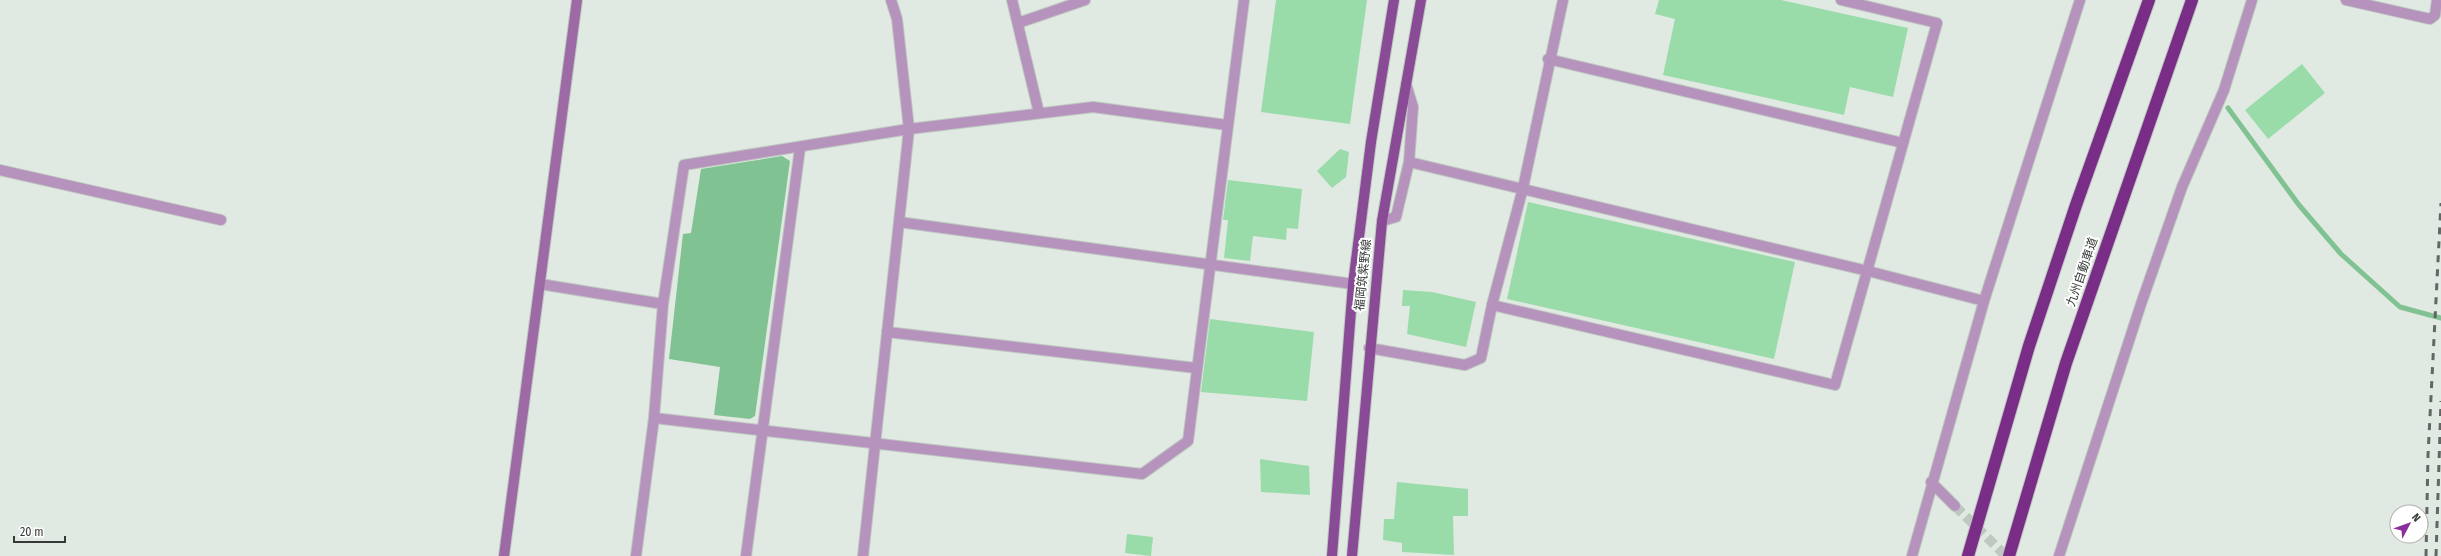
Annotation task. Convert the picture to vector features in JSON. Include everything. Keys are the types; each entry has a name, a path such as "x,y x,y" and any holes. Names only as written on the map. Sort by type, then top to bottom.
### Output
{"highway":[{"path":"1968,556 2029,346 2076,205 2149,0"},
{"name":"九州自動車道","path":"2009,556 2066,363 2192,0"}],"main road":[{"name":"福岡筑紫野線","path":"1332,556 1353,284 1371,142 1394,0"},
{"name":"福岡筑紫野線","path":"1352,556 1369,348 1382,221 1421,0"}],"street":[{"path":"504,556 577,0"},
{"path":"863,556 909,129 897,19 891,0"},
{"path":"1012,0 1039,113"},
{"path":"1018,23 1085,0"},
{"path":"654,418 1142,474 1188,441 1209,265 1244,0"},
{"path":"1369,348 1465,365 1481,358 1492,305 1523,188 1548,59 1563,0"},
{"path":"1492,305 1835,385 1937,23 1841,0"},
{"path":"1912,556 1931,482 1984,301 2080,0"},
{"path":"2059,556 2141,304 2182,187 2224,90 2252,0"},
{"path":"2346,0 2430,19 2435,15 2437,0"},
{"path":"1548,59 1903,143"},
{"path":"1382,221 1396,217 1409,162 1413,107 1406,84"},
{"path":"636,556 654,418 663,304 684,165 800,148 909,129 1093,107 1227,126"},
{"path":"746,556 800,148"},
{"path":"1409,162 1868,271 1984,301"},
{"path":"0,170 221,220"},
{"path":"899,222 1353,284"},
{"path":"540,284 663,304"},
{"path":"887,332 1196,368"},
{"path":"1931,482 1955,506"}],"shaded area":[{"path":"782,156 790,161 755,416 750,419 714,415 720,367 669,359 683,234 691,233 701,169"}],"building":[{"path":"1276,0 1367,0 1350,124 1261,112"},
{"path":"1659,0 1781,0 1908,28 1893,97 1850,87 1844,115 1663,75 1675,19 1655,14"},
{"path":"2302,64 2325,93 2268,139 2245,110"},
{"path":"1340,149 1349,152 1346,177 1332,188 1317,171"},
{"path":"1228,180 1302,189 1298,229 1287,228 1286,240 1253,236 1250,261 1224,258 1228,220 1223,220"},
{"path":"1528,202 1795,262 1774,359 1507,299"},
{"path":"1403,290 1432,292 1476,302 1466,347 1407,334 1410,306 1402,306"},
{"path":"1210,319 1314,332 1307,401 1201,392"},
{"path":"1260,459 1309,466 1310,495 1261,492"},
{"path":"1397,482 1468,489 1468,516 1453,516 1454,555 1402,552 1402,543 1383,540 1384,519 1394,519"},
{"path":"1127,534 1153,537 1151,556 1125,553"}],"waterway":[{"path":"2228,108 2299,205 2341,254 2400,307 2441,318"}],"tunnel":[{"path":"1955,506 2006,556"}],"railway":[{"path":"2426,556 2428,455 2441,203"},
{"path":"2436,556 2441,401"}]}
